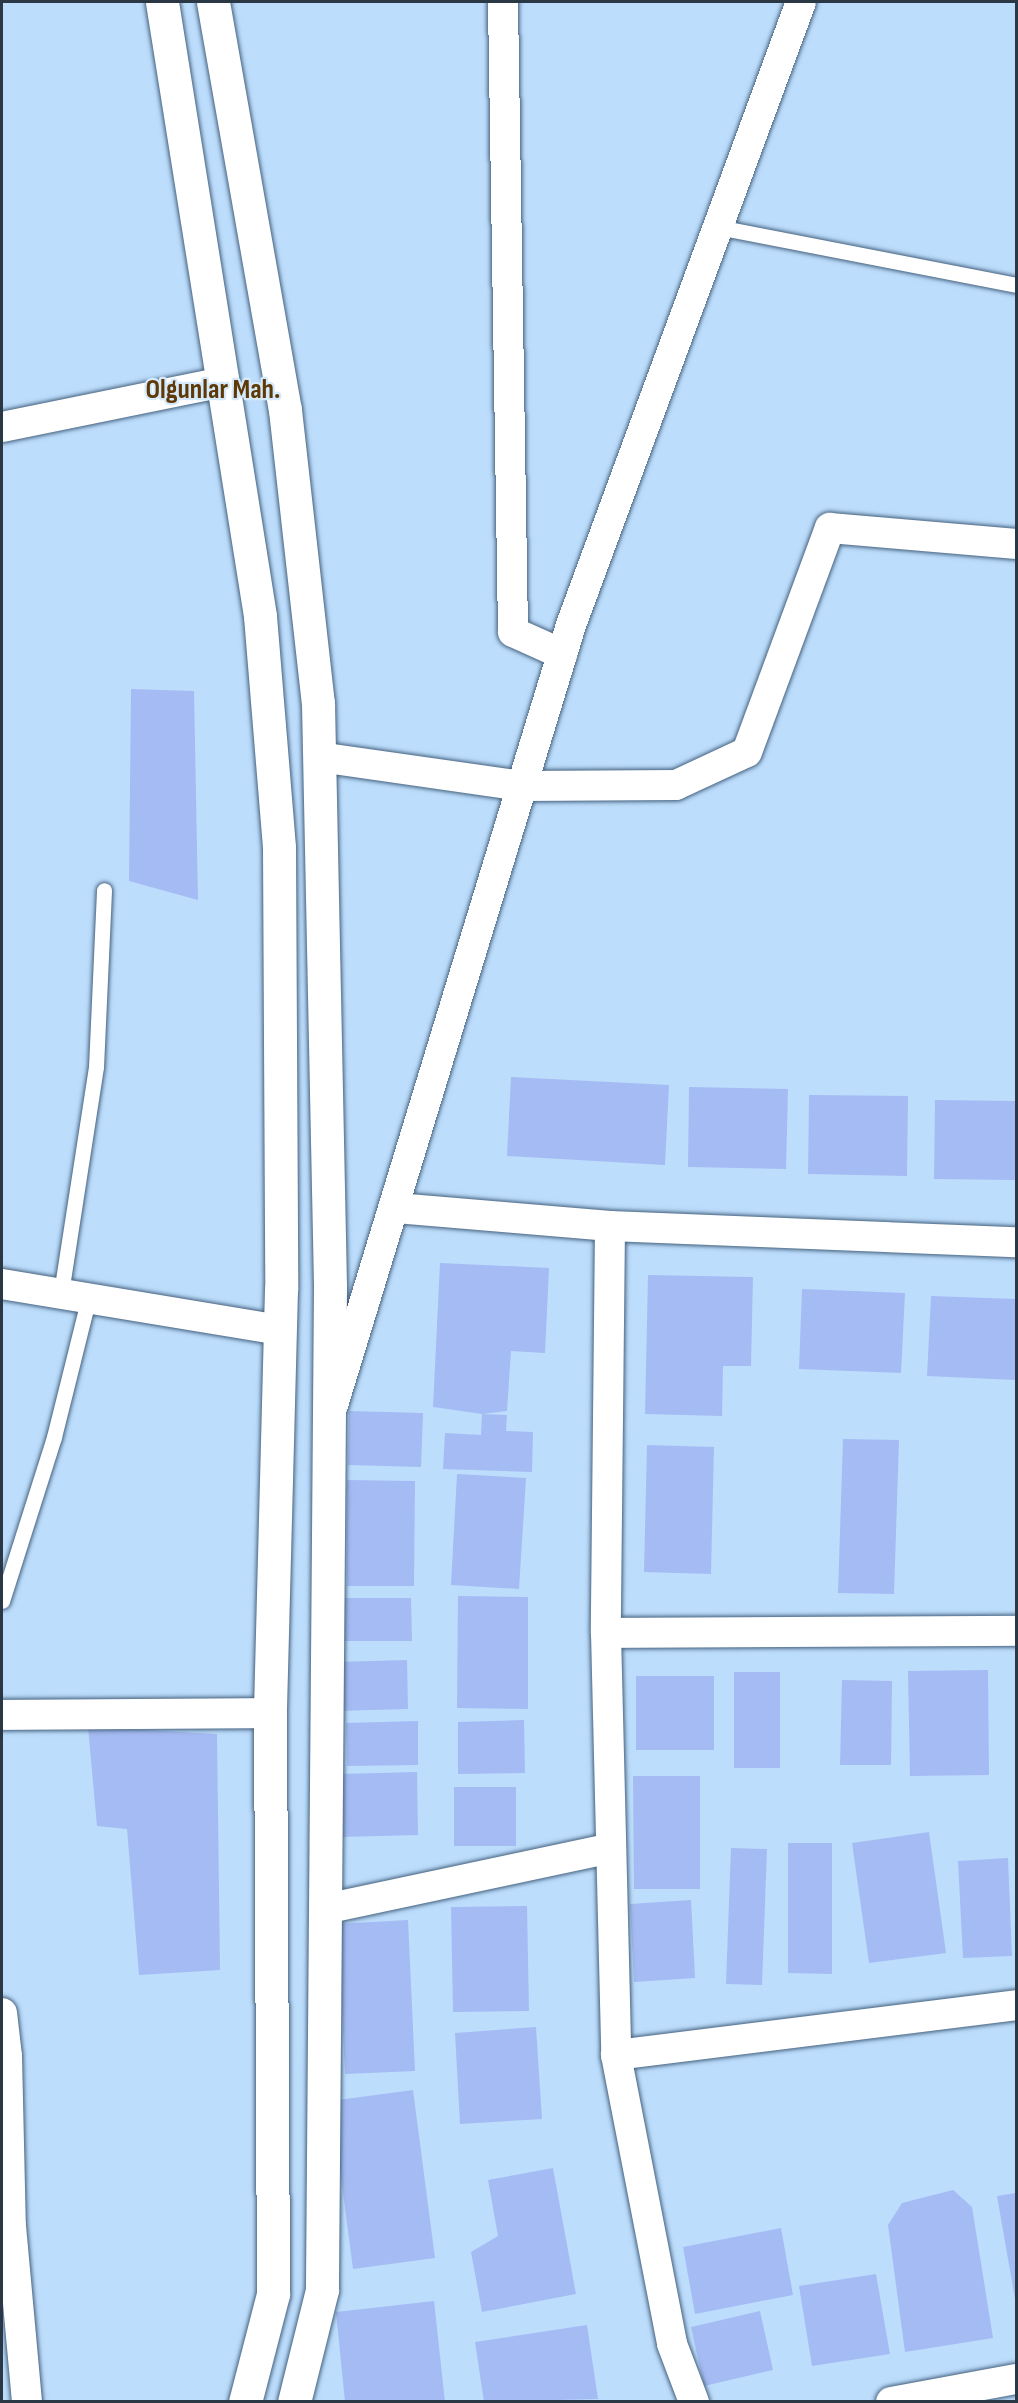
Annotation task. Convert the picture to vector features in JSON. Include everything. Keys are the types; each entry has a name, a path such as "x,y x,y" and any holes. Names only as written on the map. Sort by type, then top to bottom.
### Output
{"main road":[{"path":"162,2 260,616 279,848 280,1330 270,1713 273,2294 245,2402"},
{"path":"213,2 285,410 318,702 320,757 329,1420 322,2290 294,2402"}],"street":[{"path":"503,2 513,632 562,654"},
{"path":"329,1420 396,1208 562,654 801,2"},
{"path":"2,427 224,382"},
{"path":"320,757 523,786 676,785 747,752 830,528 1017,544"},
{"path":"396,1208 610,1226 1017,1242"},
{"path":"610,1226 606,1633 616,2055 672,2344 694,2402"},
{"path":"2,1284 280,1330"},
{"path":"606,1633 1017,1632"},
{"path":"2,1715 270,1713"},
{"path":"325,1909 611,1848"},
{"path":"616,2055 1017,2005"},
{"path":"2,2013 7,2056 6,2227 27,2402"},
{"path":"891,2402 1017,2379"}],"lane":[{"path":"718,227 1017,285"},
{"path":"2,1601 54,1437 75,1295 96,1067 104,890"}],"building":[{"path":"131,689 194,691 198,900 129,881"},
{"path":"511,1077 669,1085 665,1165 507,1156"},
{"path":"689,1087 788,1089 786,1169 688,1167"},
{"path":"809,1095 908,1096 907,1176 808,1174"},
{"path":"935,1100 1016,1101 1016,1180 934,1179"},
{"path":"440,1263 549,1268 545,1353 511,1351 507,1411 482,1414 433,1407"},
{"path":"648,1275 753,1277 751,1366 723,1366 722,1416 645,1414"},
{"path":"802,1289 905,1293 901,1373 799,1369"},
{"path":"931,1296 1016,1299 1016,1380 927,1376"},
{"path":"349,1411 423,1413 421,1467 348,1465"},
{"path":"482,1414 507,1415 506,1431 533,1432 532,1472 443,1469 445,1433 481,1435"},
{"path":"843,1439 899,1440 894,1594 838,1593"},
{"path":"647,1445 714,1447 711,1574 644,1572"},
{"path":"457,1474 526,1478 519,1589 451,1585"},
{"path":"347,1480 415,1481 414,1586 347,1586"},
{"path":"458,1596 528,1597 528,1709 457,1708"},
{"path":"337,1598 411,1598 412,1641 337,1641"},
{"path":"407,1660 408,1709 336,1711 335,1662"},
{"path":"988,1670 989,1775 910,1776 908,1671"},
{"path":"734,1672 780,1672 780,1768 734,1768"},
{"path":"636,1676 714,1676 714,1750 636,1750"},
{"path":"842,1680 892,1681 891,1765 840,1765"},
{"path":"524,1720 525,1773 458,1774 458,1722"},
{"path":"418,1721 418,1765 347,1766 346,1723"},
{"path":"88,1727 217,1734 220,1970 139,1975 127,1829 97,1826"},
{"path":"417,1772 418,1835 341,1837 339,1774"},
{"path":"633,1776 700,1776 700,1889 634,1889"},
{"path":"454,1787 516,1787 516,1846 454,1846"},
{"path":"929,1832 946,1953 869,1963 852,1843"},
{"path":"788,1843 832,1843 832,1974 788,1973"},
{"path":"731,1848 767,1849 762,1985 726,1984"},
{"path":"1008,1858 1012,1956 963,1958 958,1861"},
{"path":"691,1900 695,1978 634,1982 630,1904"},
{"path":"527,1906 529,2011 453,2012 451,1907"},
{"path":"408,1920 415,2071 345,2074 338,1924"},
{"path":"536,2027 542,2119 460,2124 455,2033"},
{"path":"413,2090 435,2258 353,2269 331,2101"},
{"path":"553,2168 576,2294 482,2312 471,2252 498,2236 488,2180"},
{"path":"953,2190 972,2207 993,2338 905,2352 888,2225 902,2203"},
{"path":"1016,2193 1016,2299 1015,2299 997,2196"},
{"path":"781,2228 793,2295 695,2314 683,2247"},
{"path":"876,2274 890,2354 812,2366 799,2286"},
{"path":"434,2301 445,2402 345,2402 336,2312"},
{"path":"760,2311 773,2370 704,2386 691,2327"},
{"path":"587,2325 598,2399 484,2402 475,2342"}],"district":[{"name":"Olgunlar Mah.","path":"213,390"}]}
